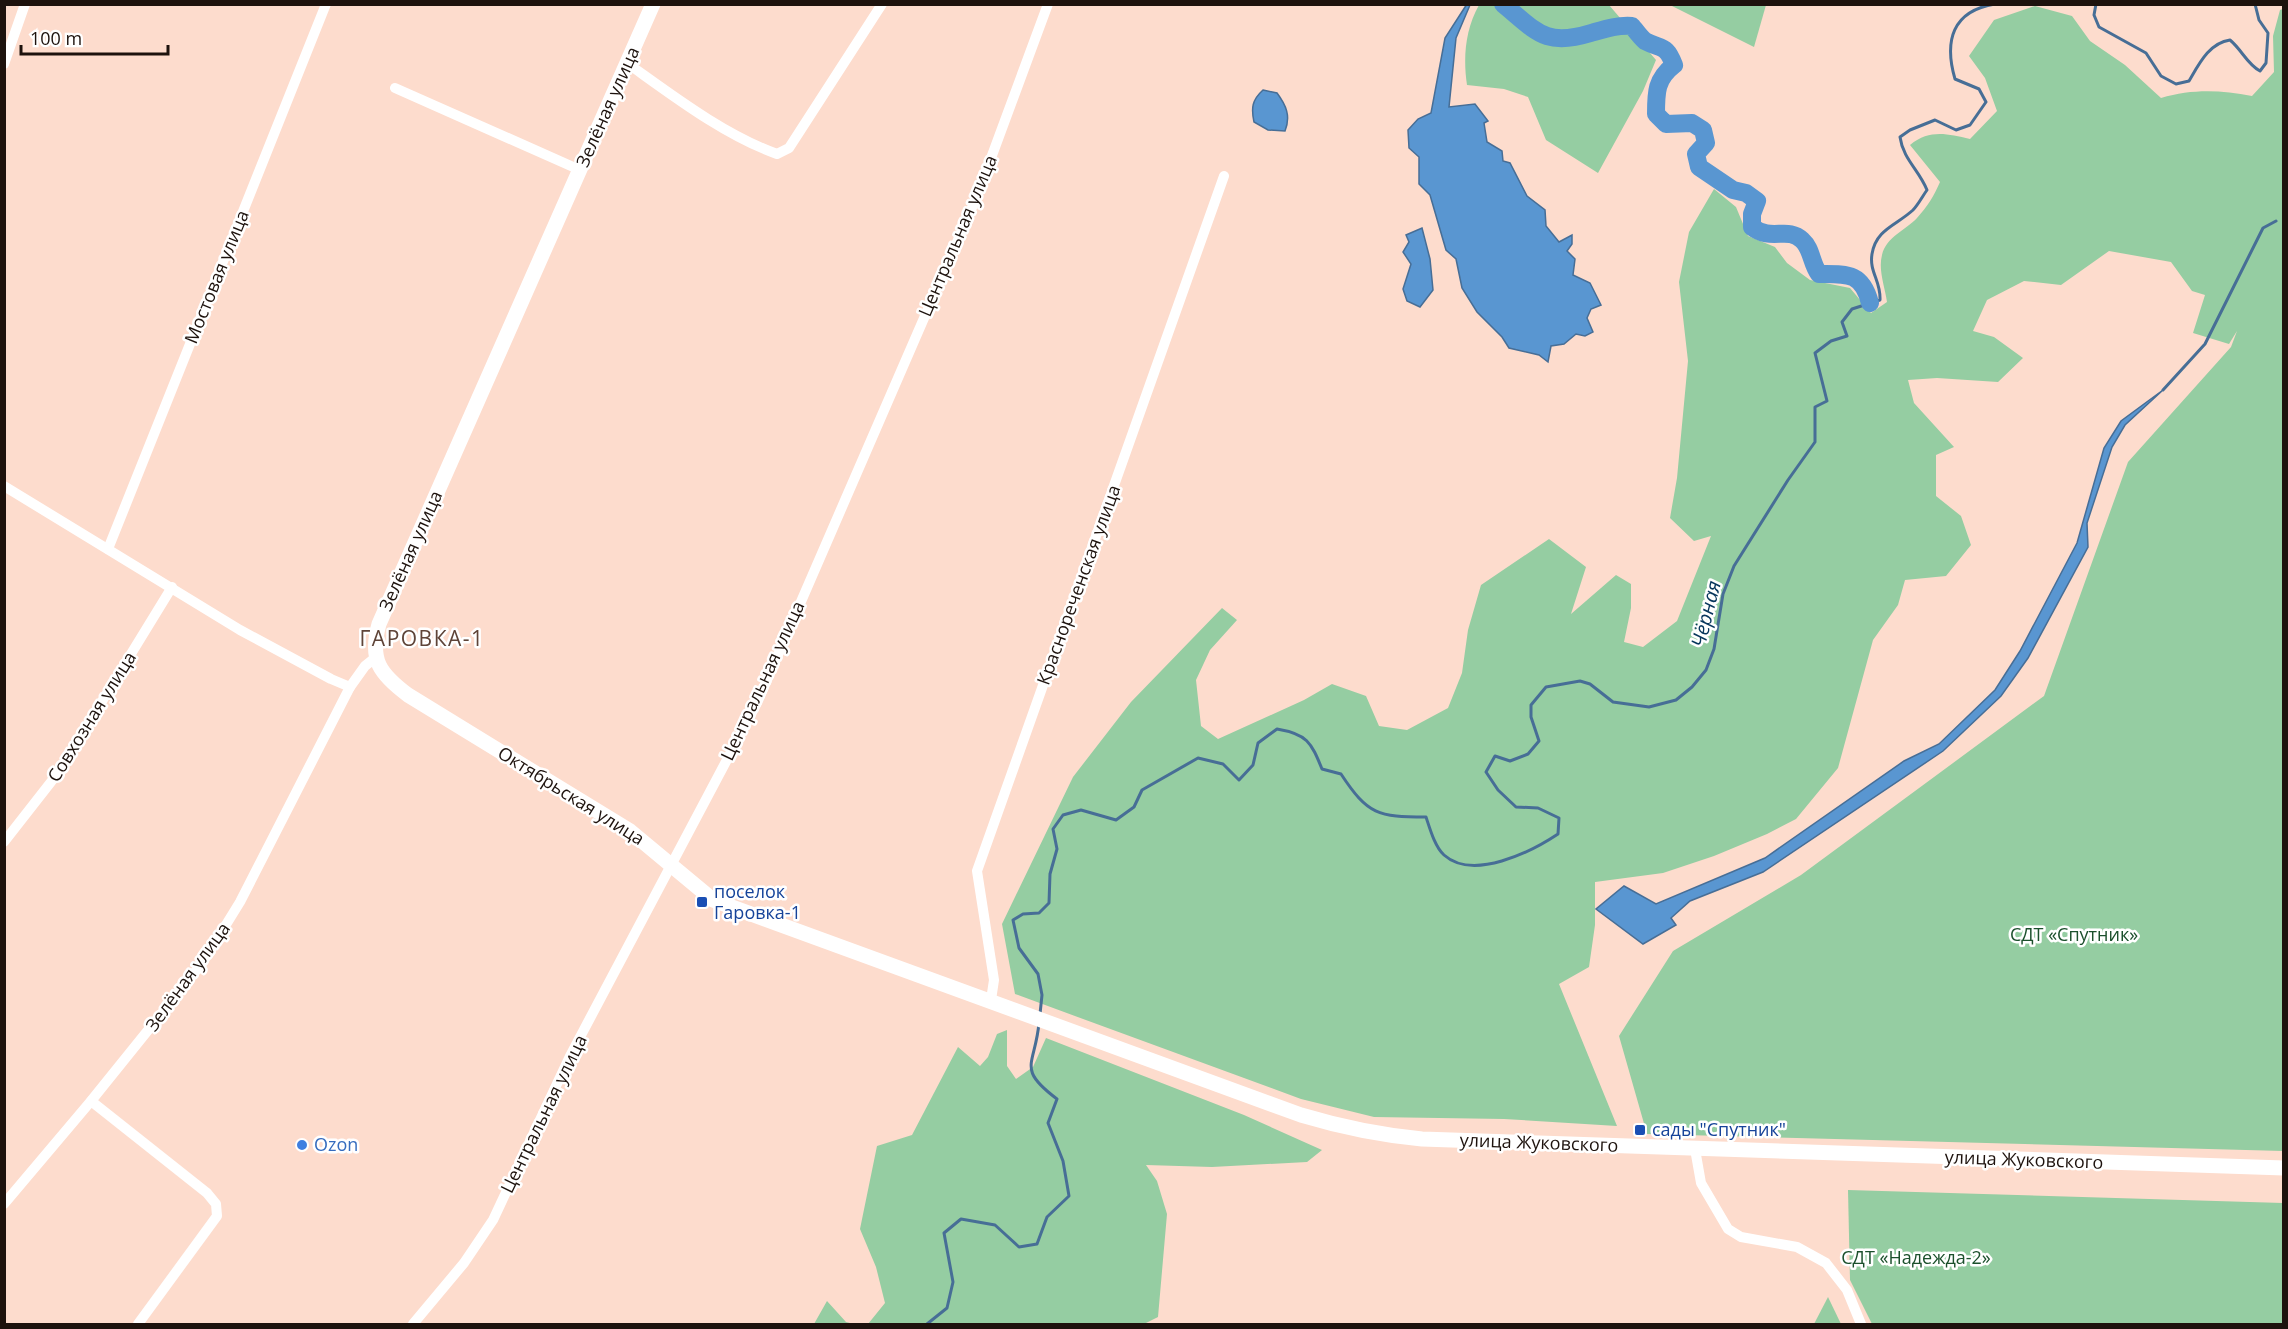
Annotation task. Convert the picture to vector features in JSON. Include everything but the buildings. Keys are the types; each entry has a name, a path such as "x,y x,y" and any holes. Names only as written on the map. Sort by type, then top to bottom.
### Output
{"main road":[{"name":"Зелёная улица","path":"375,658 374,643 379,624 653,4"},
{"name":"Октябрьская улица","path":"375,658 391,682 408,695 630,831 713,900 1011,1008"},
{"name":"улица Жуковского","path":"1011,1008 1301,1115 1376,1134 1422,1139 2283,1168"}],"street":[{"path":"4,64 25,4"},
{"name":"Мостовая улица","path":"108,549 326,4"},
{"path":"627,63 690,107 763,149 777,153 789,148 882,4"},
{"name":"Центральная улица","path":"414,1324 464,1263 493,1220 570,1056 757,703 977,196 1048,4"},
{"path":"395,88 580,170"},
{"name":"Краснореченская улица","path":"991,1000 993,980 977,871 980,860 1224,176"},
{"path":"4,486 266,645 350,687"},
{"name":"Совхозная улица","path":"4,842 58,773 172,587"},
{"name":"Зелёная улица","path":"4,1204 92,1101 221,935 350,687 365,666 375,658"},
{"path":"92,1101 207,1193 218,1210 217,1216 138,1324"},
{"path":"1695,1149 1701,1183 1728,1229 1741,1237 1797,1247 1826,1263 1847,1290 1861,1324"}],"green space":[{"path":"1479,5 1609,5 1656,60 1643,91 1598,173 1546,140 1528,97 1504,89 1467,85 1465,54 1468,34"},
{"path":"1670,5 1766,5 1754,47"},
{"name":"СДТ «Спутник»","path":"2035,6 2072,16 2090,41 2125,65 2161,98 2206,91 2252,96 2274,72 2273,36 2280,10 2283,9 2283,1151 1647,1134 1619,1036 1673,951 1801,875 2044,696 2128,462 2231,347 2237,331 2229,344 2193,333 2205,295 2192,291 2171,262 2109,251 2061,285 2024,281 1987,300 1973,331 1994,337 2023,358 1998,382 1937,378 1908,380 1914,403 1954,447 1936,455 1936,496 1961,516 1971,545 1946,576 1905,580 1898,605 1873,640 1838,768 1796,819 1767,834 1714,856 1663,873 1595,882 1595,925 1589,967 1559,984 1617,1126 1504,1119 1374,1117 1301,1099 1015,994 1002,924 1073,777 1131,702 1222,608 1237,620 1210,650 1196,680 1201,726 1218,739 1304,700 1332,684 1366,696 1379,726 1407,730 1448,708 1462,673 1468,630 1481,585 1549,539 1586,567 1571,614 1616,575 1631,584 1631,608 1624,642 1643,647 1677,621 1711,536 1694,541 1670,518 1677,478 1688,361 1679,282 1689,232 1714,189 1736,207 1748,236 1775,247 1787,263 1810,280 1850,288 1871,313 1887,302 1881,267 1884,249 1921,214 1940,182 1910,145 1917,140 1939,134 1970,139 1997,111 1985,78 1969,56 1994,20"},
{"path":"1007,1030 1007,1066 1016,1079 1033,1067 1046,1038 1244,1115 1322,1150 1307,1162 1212,1167 1146,1165 1157,1181 1167,1214 1158,1317 1144,1324 868,1324 885,1303 876,1267 860,1229 877,1146 912,1135 958,1047 980,1066 988,1057 997,1034"},
{"name":"СДТ «Надежда-2»","path":"1848,1190 2283,1203 2283,1324 1872,1324 1850,1280"},
{"path":"1828,1297 1841,1324 1814,1324"},
{"path":"827,1301 846,1322 854,1324 814,1324"}],"water":[{"path":"1467,4 1470,5 1456,38 1449,107 1475,104 1488,121 1484,123 1487,142 1502,151 1503,161 1510,163 1527,196 1545,210 1546,226 1559,242 1572,235 1572,244 1567,251 1575,259 1573,275 1590,283 1601,305 1591,309 1587,318 1593,332 1585,336 1576,334 1564,344 1551,346 1548,362 1539,355 1509,348 1502,337 1477,312 1462,288 1456,259 1446,250 1430,195 1419,184 1419,157 1409,148 1408,130 1418,119 1431,113 1445,38"},
{"path":"1263,90 1277,93 1283,102 1287,111 1285,131 1268,130 1254,122 1253,104"},
{"path":"1422,228 1430,259 1433,290 1420,307 1407,301 1403,289 1411,264 1403,252 1409,242 1406,235"},
{"path":"2163,390 2125,425 2112,447 2087,523 2088,547 2028,658 2001,696 1943,751 1763,872 1690,901 1671,918 1676,925 1643,944 1596,909 1624,886 1656,904 1765,858 1904,761 1939,744 1995,690 2020,651 2077,543 2104,448 2121,421"}],"waterway":[{"path":"1503,4 1534,29 1552,37 1575,37 1621,26 1632,26 1645,41 1663,48 1674,65 1664,75 1658,86 1656,114 1666,124 1692,123 1703,130 1706,143 1696,154 1699,167 1733,190 1746,193 1757,201 1752,214 1752,227 1766,233 1796,236 1808,248 1819,274 1845,275 1858,280 1863,285 1870,303"},
{"name":"Чёрная","path":"1040,1014 1042,995 1038,974 1019,948 1013,920 1023,914 1039,913 1049,903 1050,874 1057,849 1053,829 1063,815 1081,810 1116,820 1134,807 1142,790 1198,758 1223,764 1239,780 1253,765 1258,743 1277,729 1295,734 1307,741 1315,752 1322,769 1341,774 1350,788 1367,806 1385,814 1426,817 1438,847 1444,855 1456,862 1486,865 1502,861 1533,849 1558,834 1559,818 1538,808 1516,807 1498,790 1486,772 1495,756 1510,761 1528,754 1539,741 1531,717 1531,705 1546,687 1580,681 1590,684 1613,702 1649,707 1676,700 1692,687 1706,670 1714,649 1723,594 1734,566 1788,480 1815,442 1815,407 1827,401 1815,353 1831,341 1847,336 1842,322 1852,309 1880,300 1879,287 1872,266 1874,246 1888,228 1913,210 1927,190 1904,152 1900,137 1910,130 1935,120 1956,130 1970,125 1986,102 1979,89 1955,79 1951,40 1955,30 1969,13 1995,4"},
{"name":"Чёрная","path":"2096,4 2094,15 2099,27 2146,53 2161,76 2176,84 2189,81 2210,50 2230,40 2260,71 2266,63 2268,33 2259,20 2255,4"},
{"path":"2163,390 2205,344 2263,228 2276,221"},
{"name":"Чёрная","path":"927,1324 947,1308 953,1282 944,1233 961,1219 995,1225 1019,1247 1037,1244 1047,1217 1069,1196 1063,1161 1048,1123 1057,1099 1044,1089 1032,1073 1032,1058 1039,1023"}],"place":[{"name":"поселок Гаровка-1","path":"702,902"},
{"name":"сады \"Спутник\"","path":"1640,1130"},
{"name":"Ozon","path":"302,1145"}],"district":[{"name":"ГАРОВКА-1","path":"422,639"}]}
